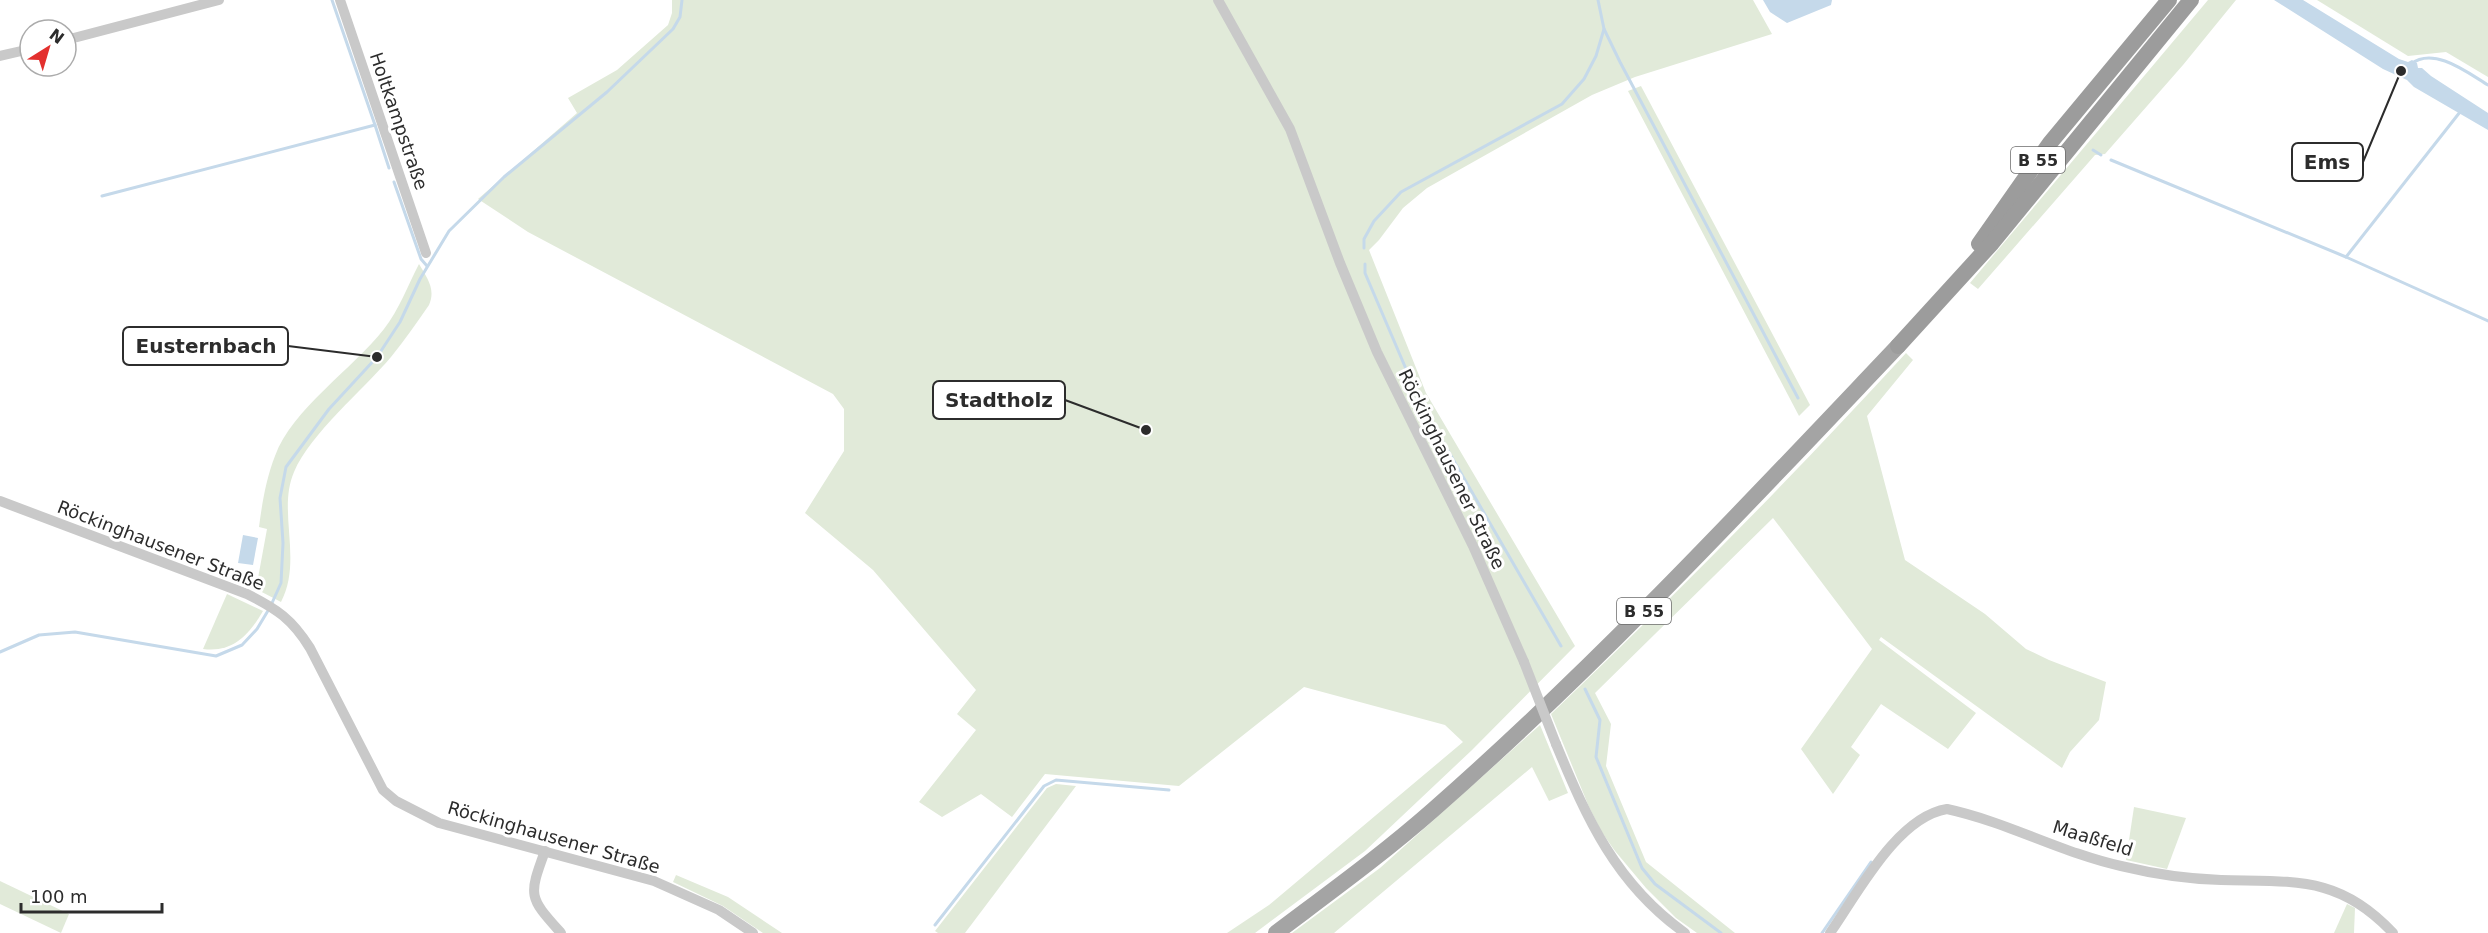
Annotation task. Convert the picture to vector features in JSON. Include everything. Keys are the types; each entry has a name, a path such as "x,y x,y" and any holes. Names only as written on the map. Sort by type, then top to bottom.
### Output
{"highway":[{"name":"B 55","path":"1949,290 2050,143 2169,0"},
{"name":"B 55","path":"1898,346 1992,243 2191,0"}],"main road":[{"name":"B 55","path":"1276,933 1374,859 1433,810 1569,685 1695,561 1898,346"}],"street":[{"path":"78,37 219,0"},
{"name":"Holtkampstraße","path":"340,0 426,254"},
{"name":"Röckinghausener Straße","path":"1218,0 1290,129 1340,263 1377,352 1473,546 1524,662 1583,810 1610,855 1639,891 1670,922 1685,933"},
{"path":"0,56 18,52"},
{"name":"Röckinghausener Straße","path":"0,501 247,594 290,620 310,648 383,790 396,801 439,823 654,881 719,910 753,933"},
{"name":"Maaßfeld","path":"1830,933 1898,835 1922,817 1947,809 2119,866 2178,877 2275,880 2317,885 2354,899 2393,933"},
{"path":"545,851 533,883 535,900 561,933"}],"green space":[{"path":"672,0 1753,0 1772,34 1635,77 1592,95 1427,188 1403,208 1369,250 1426,393 1575,646 1472,750 1365,851 1255,933 1227,933 1269,905 1463,742 1445,725 1304,687 1179,786 1045,774 1012,817 981,794 942,817 919,802 976,730 957,714 976,690 873,570 805,513 844,451 844,409 833,394 528,232 478,199 577,113 568,98 617,70 668,25 672,13"},
{"path":"2208,0 2236,0 2105,154 2095,155 1978,289 1970,283"},
{"path":"2317,0 2488,0 2488,77 2446,52 2408,56"},
{"path":"1641,86 1810,405 1799,416 1628,91"},
{"path":"419,264 431,289 429,305 380,370 312,442 294,472 289,487 288,503 290,569 281,602 256,589 267,529 259,527 260,518 275,456 295,422 384,329 399,306"},
{"path":"1906,353 1913,360 1867,416 1905,560 1985,614 2026,649 2106,682 2099,720 2070,752 2062,768 1881,637 1879,640 1976,713 1948,749 1881,704 1851,747 1860,755 1833,794 1801,749 1872,649 1773,518 1595,693 1611,724 1606,766 1646,862 1735,933 1697,933 1676,918 1646,888 1601,831 1551,714 1732,536"},
{"path":"227,594 263,611 252,628 239,640 223,648 203,649"},
{"path":"1540,725 1568,793 1549,801 1532,767 1334,933 1292,933 1380,868"},
{"path":"1056,784 1076,786 965,933 935,931 1047,788"},
{"path":"2134,807 2186,818 2167,869 2126,860"},
{"path":"676,875 728,897 782,933 763,933 723,906 673,882"},
{"path":"0,881 69,914 61,933 0,904"},
{"path":"2347,904 2355,908 2354,933 2334,933"}],"water":[{"path":"1763,0 1832,0 1831,5 1787,23 1770,12"},
{"path":"2274,0 2303,0 2399,59 2408,62 2412,60 2417,63 2418,68 2422,68 2488,113 2488,130 2414,87 2407,80 2383,69"},
{"path":"243,535 258,538 253,565 238,563"}],"waterway":[{"path":"332,0 375,125"},
{"path":"272,603 281,583 283,543 280,498 286,467 329,409 377,357 400,322 420,279 449,231 504,177 607,92 673,29 680,17 682,0"},
{"path":"1598,0 1604,29 1620,62 1798,398"},
{"path":"1364,248 1364,239 1374,221 1401,192 1562,104 1584,79 1596,56 1604,29"},
{"path":"2411,64 2420,59 2440,60 2461,68 2488,85"},
{"path":"2346,257 2460,112"},
{"path":"102,196 375,125 389,168"},
{"path":"2093,150 2101,155"},
{"path":"2111,160 2346,257 2488,321"},
{"path":"394,182 421,259 427,266"},
{"path":"1365,264 1365,273 1421,404 1561,646"},
{"path":"0,652 39,635 75,632 216,656 242,645 257,629 269,609"},
{"path":"1585,689 1600,720 1596,757 1642,868 1655,884 1721,933"},
{"path":"935,925 1044,786 1056,780 1169,790"},
{"path":"1822,933 1871,862"}],"place":[{"name":"Ems","path":"2401,71"},
{"name":"Eusternbach","path":"377,357"},
{"name":"Stadtholz","path":"1146,430"}]}
